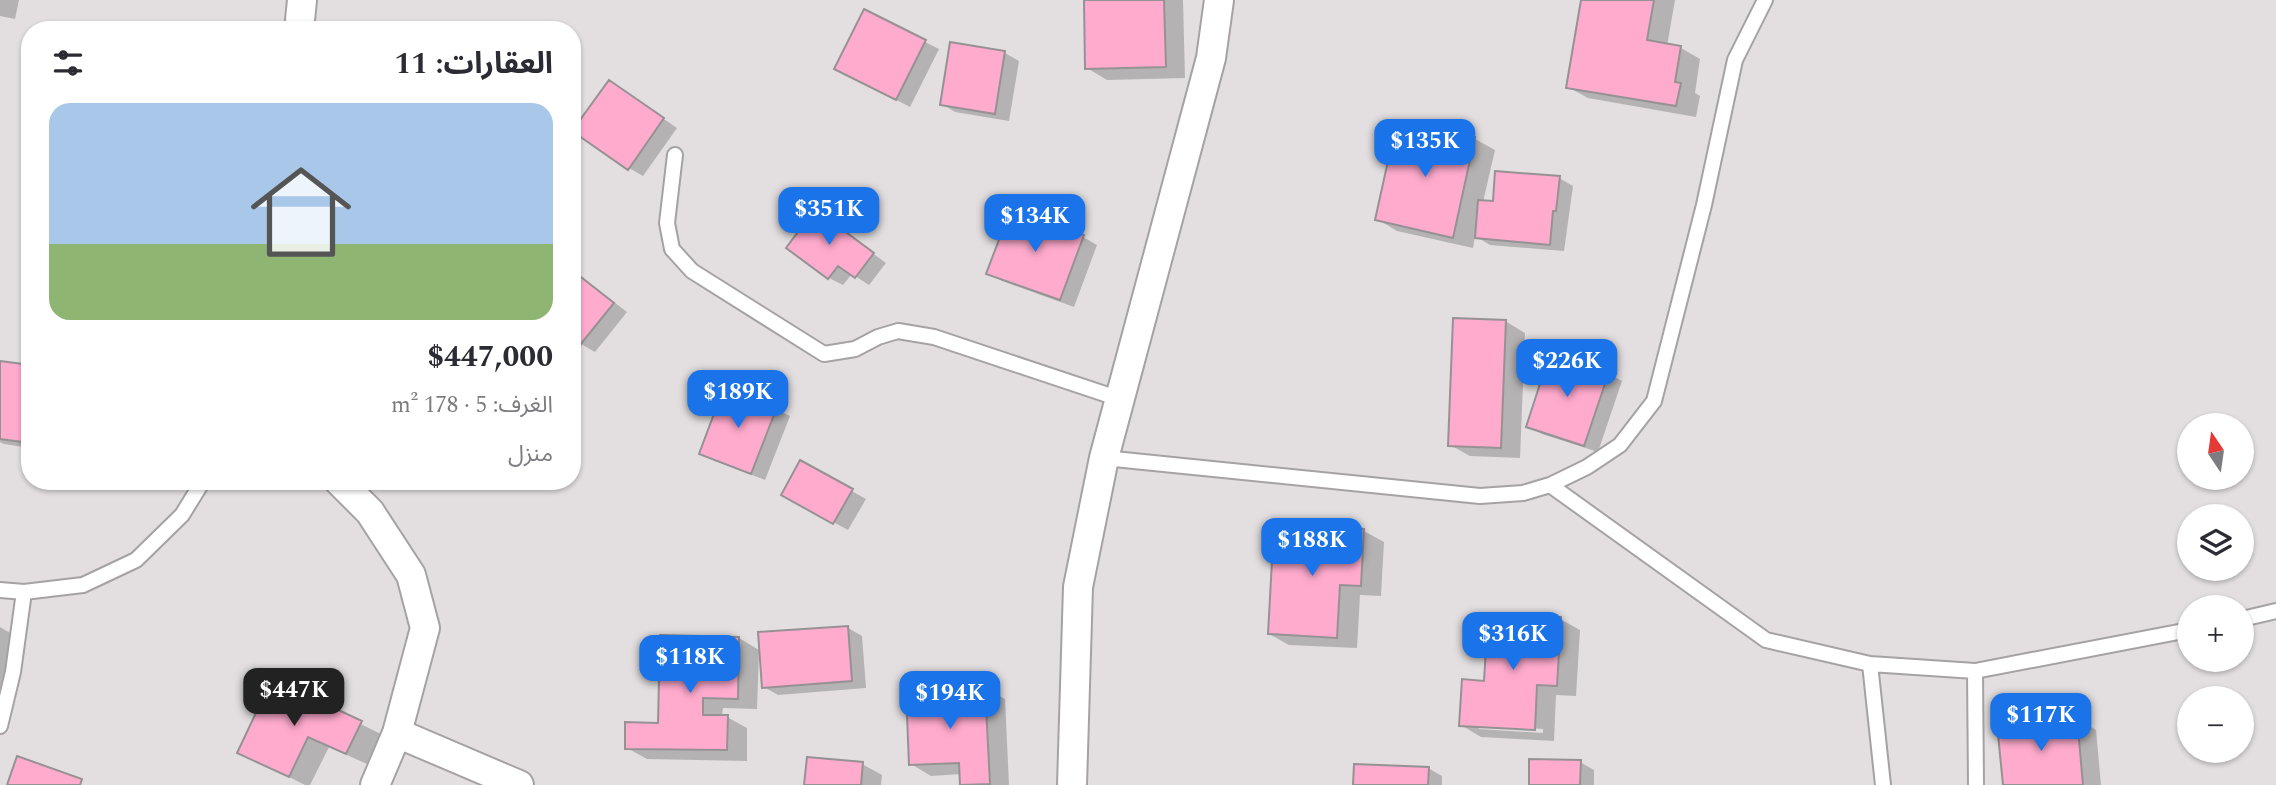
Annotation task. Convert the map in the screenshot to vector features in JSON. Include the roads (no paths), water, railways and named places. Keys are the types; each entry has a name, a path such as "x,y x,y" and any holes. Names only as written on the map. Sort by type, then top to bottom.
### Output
{"street":[{"path":"300,21 302,0"},
{"path":"1072,785 1078,586 1104,458 1211,58 1219,0"},
{"path":"348,490 370,512 411,575 425,628 397,733 375,785"},
{"path":"397,733 519,785"}],"lane":[{"path":"1104,458 1480,496 1523,493 1550,485 1587,467 1620,445 1654,401 1704,205 1735,60 1765,0"},
{"path":"675,155 667,223 672,249 692,271 824,354 855,349 878,337 898,331 934,337 1120,399"},
{"path":"1550,485 1766,640 1870,664 1975,671 2177,632"},
{"path":"0,590 24,592 83,585 136,560 182,515 197,490"},
{"path":"0,726 13,672 24,592"},
{"path":"2254,616 2276,611"},
{"path":"1870,664 1883,785"},
{"path":"1975,671 1976,785"}]}
